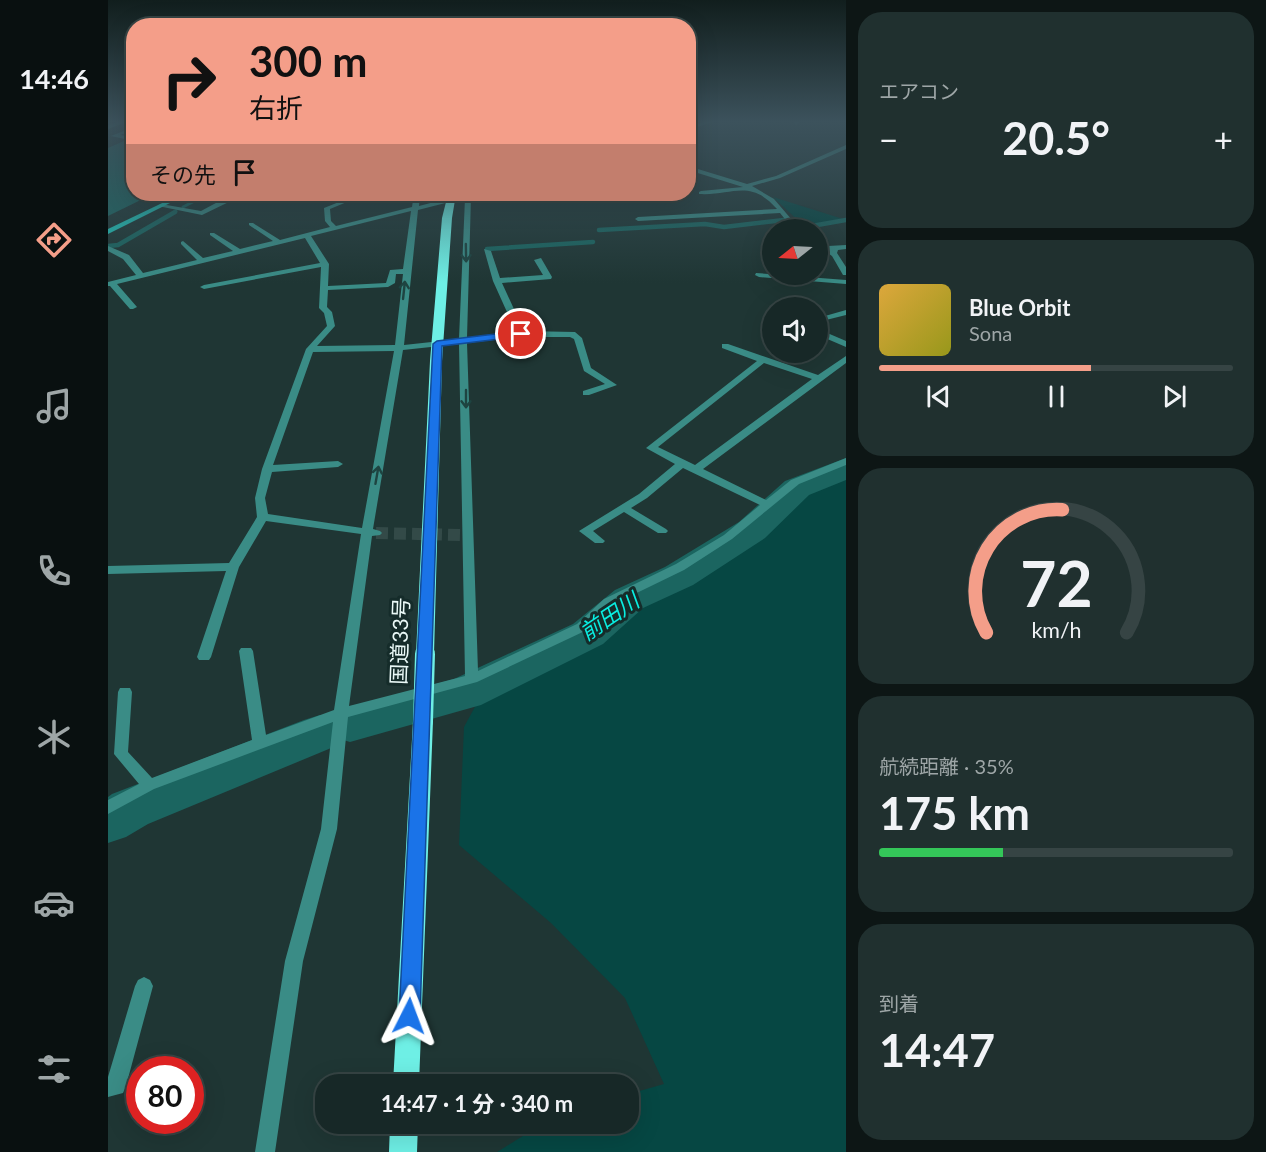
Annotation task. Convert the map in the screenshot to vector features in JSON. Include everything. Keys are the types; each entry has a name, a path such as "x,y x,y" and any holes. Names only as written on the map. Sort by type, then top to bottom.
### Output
{"highway":[{"name":"国道33号","path":"406,1074 423,722 437,344 449,201"},
{"path":"403,1152 404,1134"}],"main road":[{"path":"108,232 171,201"}],"street":[{"path":"713,176 748,187 772,200 788,219"},
{"path":"701,193 748,187 781,176"},
{"path":"161,206 202,213 225,201"},
{"path":"335,228 328,221 327,208 346,201"},
{"path":"265,1152 294,961 329,829 341,713 399,348 406,271 416,201"},
{"path":"110,283 306,236 416,208 434,201"},
{"path":"471,201 463,340 465,535 472,679"},
{"path":"638,219 782,211"},
{"path":"251,224 279,242"},
{"path":"212,234 239,252"},
{"path":"204,657 232,567 263,517 260,498 267,469 310,349 331,326 328,312 323,308 325,264 306,236"},
{"path":"183,243 202,261"},
{"path":"846,247 830,248 846,263"},
{"path":"108,248 126,257 141,276"},
{"path":"828,250 835,255 846,273"},
{"path":"486,251 496,281 521,334"},
{"path":"496,281 548,277 538,260"},
{"path":"204,287 325,264"},
{"path":"325,288 388,285 391,283 393,272 406,271"},
{"path":"759,275 846,282"},
{"path":"110,283 133,307"},
{"path":"828,317 845,311"},
{"path":"310,349 399,348 521,334 572,334 578,338 587,369 612,385 586,393"},
{"path":"828,336 846,344"},
{"path":"726,346 762,359"},
{"path":"697,470 846,359"},
{"path":"762,362 651,448 766,504"},
{"path":"773,363 819,378"},
{"path":"108,808 149,785 341,713 472,679 582,627 608,602 680,567 728,537 795,482 846,461"},
{"path":"599,541 585,531 643,496 682,463"},
{"path":"267,469 338,465"},
{"path":"624,508 662,531"},
{"path":"263,517 371,533"},
{"path":"108,570 232,567"},
{"path":"246,651 260,743"},
{"path":"125,692 122,754 149,785"},
{"path":"108,1087 116,1086 144,987"}],"shaded area":[{"path":"108,176 126,176 126,201 139,201 108,216"},
{"path":"773,197 843,219 828,222 828,219 797,219"},
{"path":"846,472 846,1152 497,1152 526,1134 639,1134 639,1091 664,1084 625,998 551,923 459,845 464,727 477,703 519,681 592,635 628,604 666,591 758,536 780,511"}],"waterway":[{"path":"183,207 195,201"},
{"path":"108,246 118,245 175,212"},
{"path":"828,223 846,220"},
{"path":"599,230 705,224 724,227 762,223"},
{"path":"487,249 593,242"},
{"name":"前田川","path":"350,724 465,693 588,634 629,599 679,576 752,530 797,488 846,468"},
{"name":"前田川","path":"108,822 130,809 320,733"}],"tunnel":[{"path":"376,533 460,535"}],"route":[{"path":"409,1016 437,344 521,334"}]}
